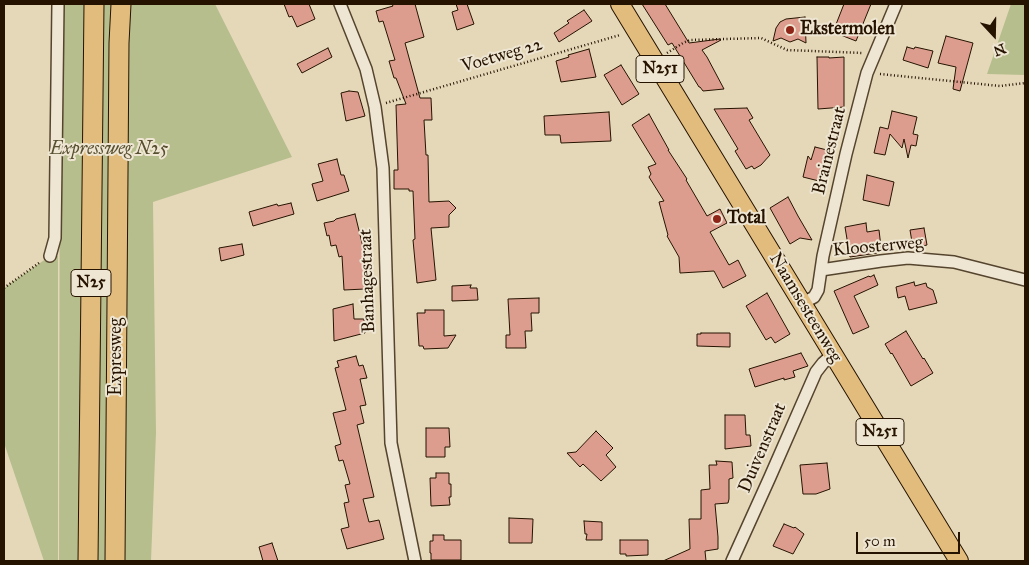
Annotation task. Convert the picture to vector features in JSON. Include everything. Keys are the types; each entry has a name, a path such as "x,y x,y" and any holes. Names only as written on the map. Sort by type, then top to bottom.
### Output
{"highway":[{"name":"Expresweg","path":"88,561 94,4"},
{"name":"Expresweg","path":"115,561 121,4"}],"main road":[{"name":"Naamsesteenweg","path":"620,4 959,561"}],"street":[{"path":"50,256 55,238 58,4"},
{"name":"Banhagestraat","path":"340,4 366,69 375,107 383,168 390,443 415,561"},
{"name":"Brainestraat","path":"803,303 814,297 820,284 822,256 867,73 896,4"},
{"name":"Kloosterweg","path":"821,270 908,258 954,262 1025,280"},
{"name":"Duivenstraat","path":"732,561 809,386 819,367 833,354"}],"path":[{"name":"Voetweg 22","path":"375,107 636,30"},
{"path":"655,60 683,43 702,39 761,38 787,50 875,54"},
{"path":"867,73 1000,86 1025,84"},
{"path":"4,288 50,256"}],"green space":[{"name":"Expressweg N25","path":"60,4 215,4 292,157 153,202 156,433 151,561 59,561"},
{"path":"1011,4 1025,4 1025,75 987,74"},
{"path":"50,256 58,256 58,561 44,561 4,443 4,288"}],"building":[{"path":"284,4 309,4 315,19 297,27 292,16 289,17"},
{"path":"392,4 415,4 424,37 405,43 420,98 431,98 432,120 424,120 426,155 428,155 429,202 449,201 456,208 449,215 449,227 431,228 436,280 417,283 413,240 415,239 413,191 409,191 409,189 394,189 394,170 398,170 396,105 406,104 396,78 394,78 389,61 395,60 383,21 379,22 376,11 393,6"},
{"path":"456,4 467,4 474,24 457,30 452,12 458,10"},
{"path":"642,4 665,4 689,43 721,40 702,50 724,89 703,91 699,87 672,43 668,45"},
{"path":"844,4 871,4 856,41 833,32"},
{"path":"584,10 592,21 559,42 554,33 569,23 567,21"},
{"name":"Ekstermolen","path":"805,17 806,43 798,39 790,42 781,38 773,41 776,28 780,22 786,19"},
{"path":"946,36 973,43 960,91 953,89 956,67 938,63"},
{"path":"907,47 933,51 928,68 903,60"},
{"path":"328,48 332,57 302,73 297,64"},
{"path":"589,49 596,77 561,82 556,61 569,57 568,55"},
{"path":"817,57 844,57 844,107 818,109"},
{"path":"621,65 639,94 622,105 604,75"},
{"path":"349,91 358,92 365,116 346,121 341,93"},
{"path":"747,108 753,118 749,120 770,155 761,165 754,169 752,166 746,169 735,151 738,149 714,109"},
{"path":"892,111 917,117 913,134 918,135 916,146 911,145 908,158 904,139 902,148 890,134 885,155 874,153 880,127 888,129"},
{"path":"609,112 611,141 561,143 560,135 545,135 544,116"},
{"path":"649,114 707,216 720,209 727,223 710,232 729,265 738,260 746,276 723,288 714,271 680,273 679,257 667,236 659,202 664,201 649,177 651,174 648,167 656,164 632,125"},
{"path":"815,147 827,150 819,181 803,177 808,156 811,160"},
{"path":"337,159 341,175 344,175 349,191 317,201 312,184 323,181 318,164"},
{"path":"867,175 894,182 889,206 863,200"},
{"path":"788,197 812,240 800,238 790,244 770,208"},
{"path":"291,203 294,214 253,226 249,212 277,204 278,206"},
{"path":"355,214 363,247 365,289 344,290 342,256 339,257 336,245 331,246 324,223"},
{"path":"866,223 867,232 879,230 881,247 876,248 877,253 850,257 845,227"},
{"path":"924,228 927,245 913,248 910,230"},
{"path":"242,244 244,255 221,261 219,248"},
{"path":"874,275 878,285 854,296 869,327 853,334 834,291"},
{"path":"914,282 915,286 926,283 927,287 933,290 937,303 909,310 905,296 898,298 896,287"},
{"path":"471,285 470,288 477,288 478,300 452,301 452,286"},
{"path":"767,293 790,334 775,343 771,337 766,340 746,306"},
{"path":"539,298 539,313 531,313 532,331 525,331 526,348 506,348 506,335 510,335 508,299"},
{"path":"353,304 354,319 364,319 365,333 334,341 333,309"},
{"path":"425,310 444,310 444,336 456,335 448,348 424,349 423,346 419,346 417,313 425,313"},
{"path":"906,331 933,373 911,386 885,344"},
{"path":"730,333 730,347 697,346 697,334"},
{"path":"801,353 808,366 793,371 795,377 784,380 784,378 755,387 749,369"},
{"path":"356,356 359,366 363,365 367,378 360,379 366,405 360,406 364,423 357,425 374,497 363,499 369,522 379,520 384,539 347,549 341,529 349,527 344,503 349,502 345,485 350,484 343,460 339,461 335,446 341,444 333,413 346,410 335,368 339,367 337,361"},
{"path":"725,415 745,415 746,435 750,435 751,446 725,449"},
{"path":"426,428 449,428 450,447 445,447 445,457 426,457"},
{"path":"596,431 613,448 606,455 616,467 601,481 583,464 580,467 567,453 576,452"},
{"path":"716,461 732,462 733,478 729,479 728,503 715,504 718,549 705,551 706,561 663,561 690,549 689,519 701,519 701,490 710,489 709,465 717,465"},
{"path":"827,463 830,489 816,494 803,494 800,465"},
{"path":"436,473 449,473 449,484 451,484 450,505 431,506 430,478 436,478"},
{"path":"509,518 533,519 532,543 509,543"},
{"path":"584,521 602,522 602,540 586,540 587,534 585,534"},
{"path":"784,524 795,527 804,534 793,554 773,546"},
{"path":"433,535 444,535 444,540 461,540 461,560 431,560 430,541 433,541"},
{"path":"620,540 648,540 648,555 626,556 626,554 620,554"},
{"path":"272,543 278,561 263,561 259,547"}],"place":[{"name":"Ekstermolen","path":"790,30"},
{"name":"Total","path":"717,219"}]}
